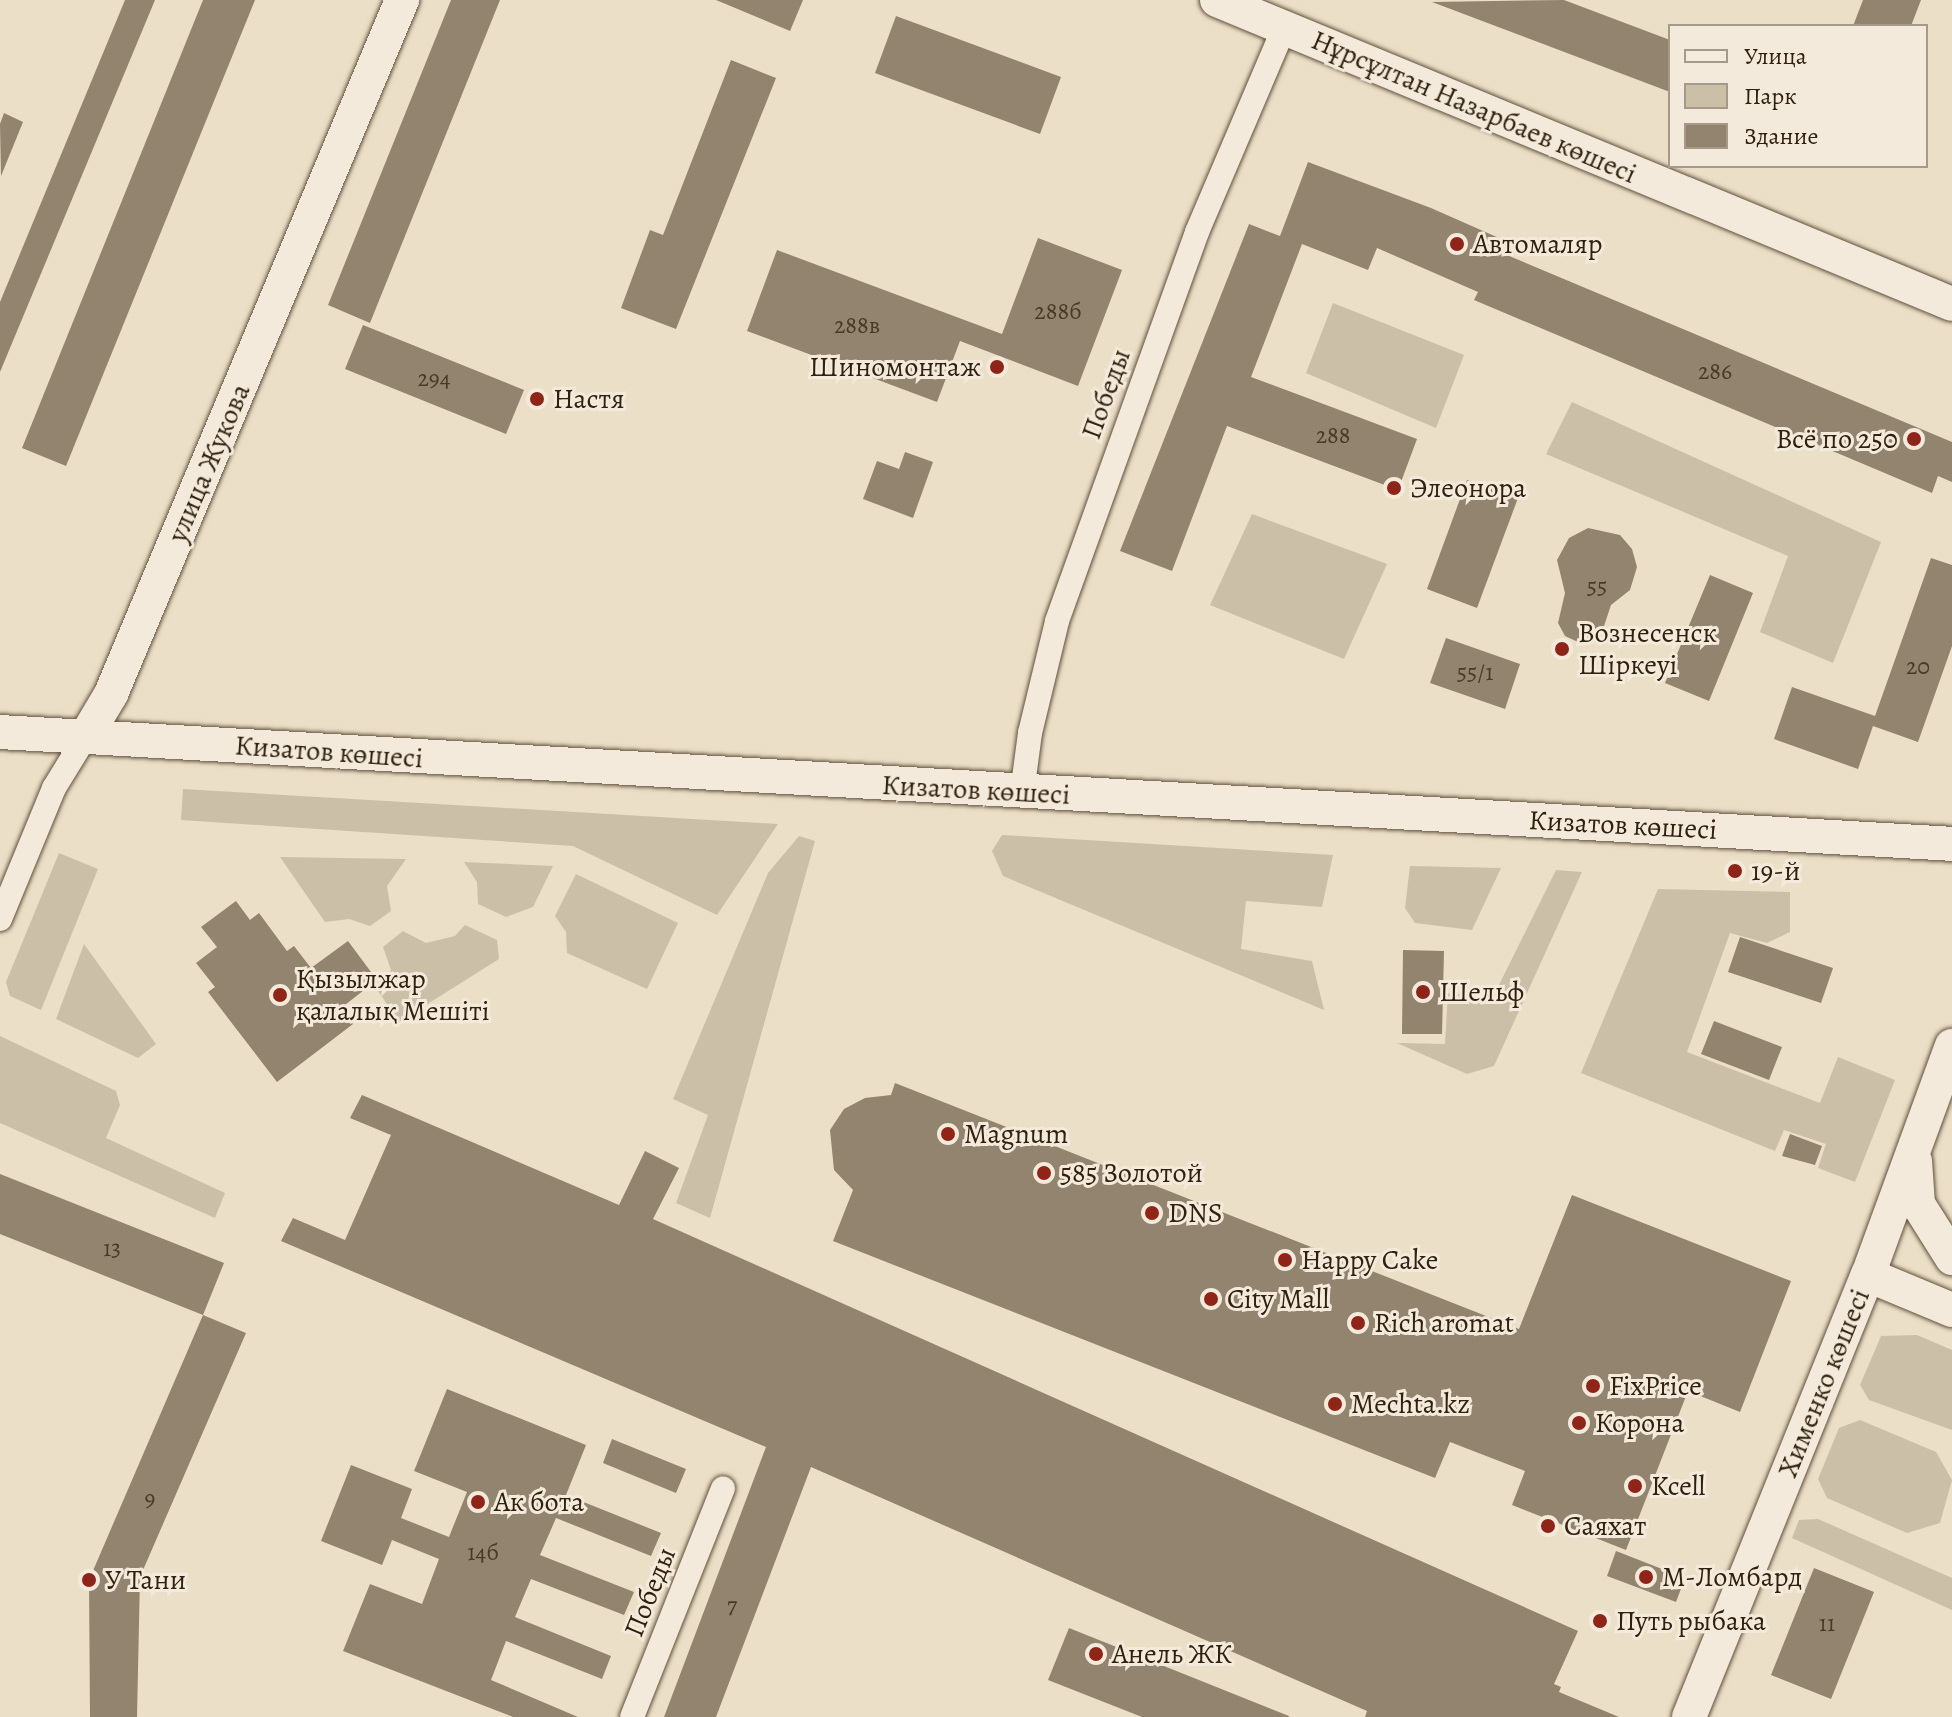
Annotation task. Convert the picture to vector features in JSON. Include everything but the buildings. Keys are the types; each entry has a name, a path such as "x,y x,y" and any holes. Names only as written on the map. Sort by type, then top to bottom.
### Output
{"main road":[{"name":"улица Жукова","path":"86,736 111,694 402,0"},
{"name":"Нұрсұлтан Назарбаев көшесі","path":"1217,0 1952,304"},
{"name":"Кизатов көшесі","path":"0,732 1952,844"},
{"name":"Хименко көшесі","path":"1689,1717 1868,1275 1952,1046"},
{"path":"1926,1118 1913,1183 1927,1224 1952,1258"},
{"path":"1868,1275 1952,1310"}],"street":[{"name":"Победы","path":"1022,793 1030,733 1057,621 1197,232 1284,28"},
{"name":"улица Жукова","path":"0,919 54,788 86,736"},
{"name":"Победы","path":"632,1717 723,1488"}],"green space":[{"path":"1333,303 1464,355 1436,428 1306,373"},
{"path":"1572,402 1881,542 1833,663 1760,632 1788,556 1546,454"},
{"path":"1252,514 1387,564 1344,659 1210,605"},
{"path":"183,789 778,824 717,915 573,846 181,820"},
{"path":"1002,835 1333,855 1322,907 1246,901 1241,949 1312,961 1324,1010 1003,876 992,851"},
{"path":"799,836 815,841 710,1218 676,1203 708,1115 673,1099 768,873"},
{"path":"59,853 98,869 41,1010 10,996 6,982"},
{"path":"280,857 406,859 387,886 391,911 370,926 349,919 325,922"},
{"path":"464,862 553,866 533,907 506,917 478,904 477,882"},
{"path":"1410,866 1501,868 1472,930 1415,923 1405,908"},
{"path":"1556,870 1582,872 1494,1066 1467,1074 1397,1043 1445,1044 1448,993 1493,997"},
{"path":"576,874 678,923 647,989 567,953 566,932 555,916"},
{"path":"1658,889 1790,892 1790,932 1767,943 1730,933 1687,1052 1820,1103 1838,1057 1895,1080 1855,1182 1818,1168 1826,1144 1784,1130 1775,1151 1581,1073"},
{"path":"465,925 497,940 499,959 399,1022 378,991 391,970 383,947 403,931 426,943 455,936"},
{"path":"84,944 156,1044 138,1058 56,1019"},
{"path":"0,1036 116,1091 120,1105 106,1138 225,1193 215,1218 0,1123"},
{"path":"1917,1335 1952,1350 1952,1430 1869,1400 1860,1385 1881,1336"},
{"path":"1860,1420 1936,1452 1952,1480 1940,1523 1907,1533 1827,1498 1818,1479 1839,1428"},
{"path":"1818,1519 1952,1578 1952,1610 1792,1538 1799,1520"}],"place":[{"name":"Автомаляр","path":"1457,244"},
{"name":"Шиномонтаж","path":"997,367"},
{"name":"Настя","path":"537,399"},
{"name":"Всё по 250","path":"1914,439"},
{"name":"Элеонора","path":"1394,488"},
{"name":"Вознесенск Шіркеуі","path":"1562,649"},
{"name":"19-й","path":"1735,871"},
{"name":"Шельф","path":"1423,992"},
{"name":"Қызылжар қалалық Мешіті","path":"280,995"},
{"name":"Magnum","path":"948,1134"},
{"name":"585 Золотой","path":"1044,1173"},
{"name":"DNS","path":"1152,1213"},
{"name":"Happy Cake","path":"1285,1260"},
{"name":"City Mall","path":"1211,1299"},
{"name":"Rich aromat","path":"1358,1323"},
{"name":"FixPrice","path":"1593,1386"},
{"name":"Mechta.kz","path":"1335,1404"},
{"name":"Корона","path":"1579,1423"},
{"name":"Kcell","path":"1635,1486"},
{"name":"Ак бота","path":"478,1502"},
{"name":"Саяхат","path":"1548,1526"},
{"name":"М-Ломбард","path":"1646,1577"},
{"name":"У Тани","path":"89,1580"},
{"name":"Путь рыбака","path":"1600,1621"},
{"name":"Анель ЖК","path":"1096,1654"}]}
